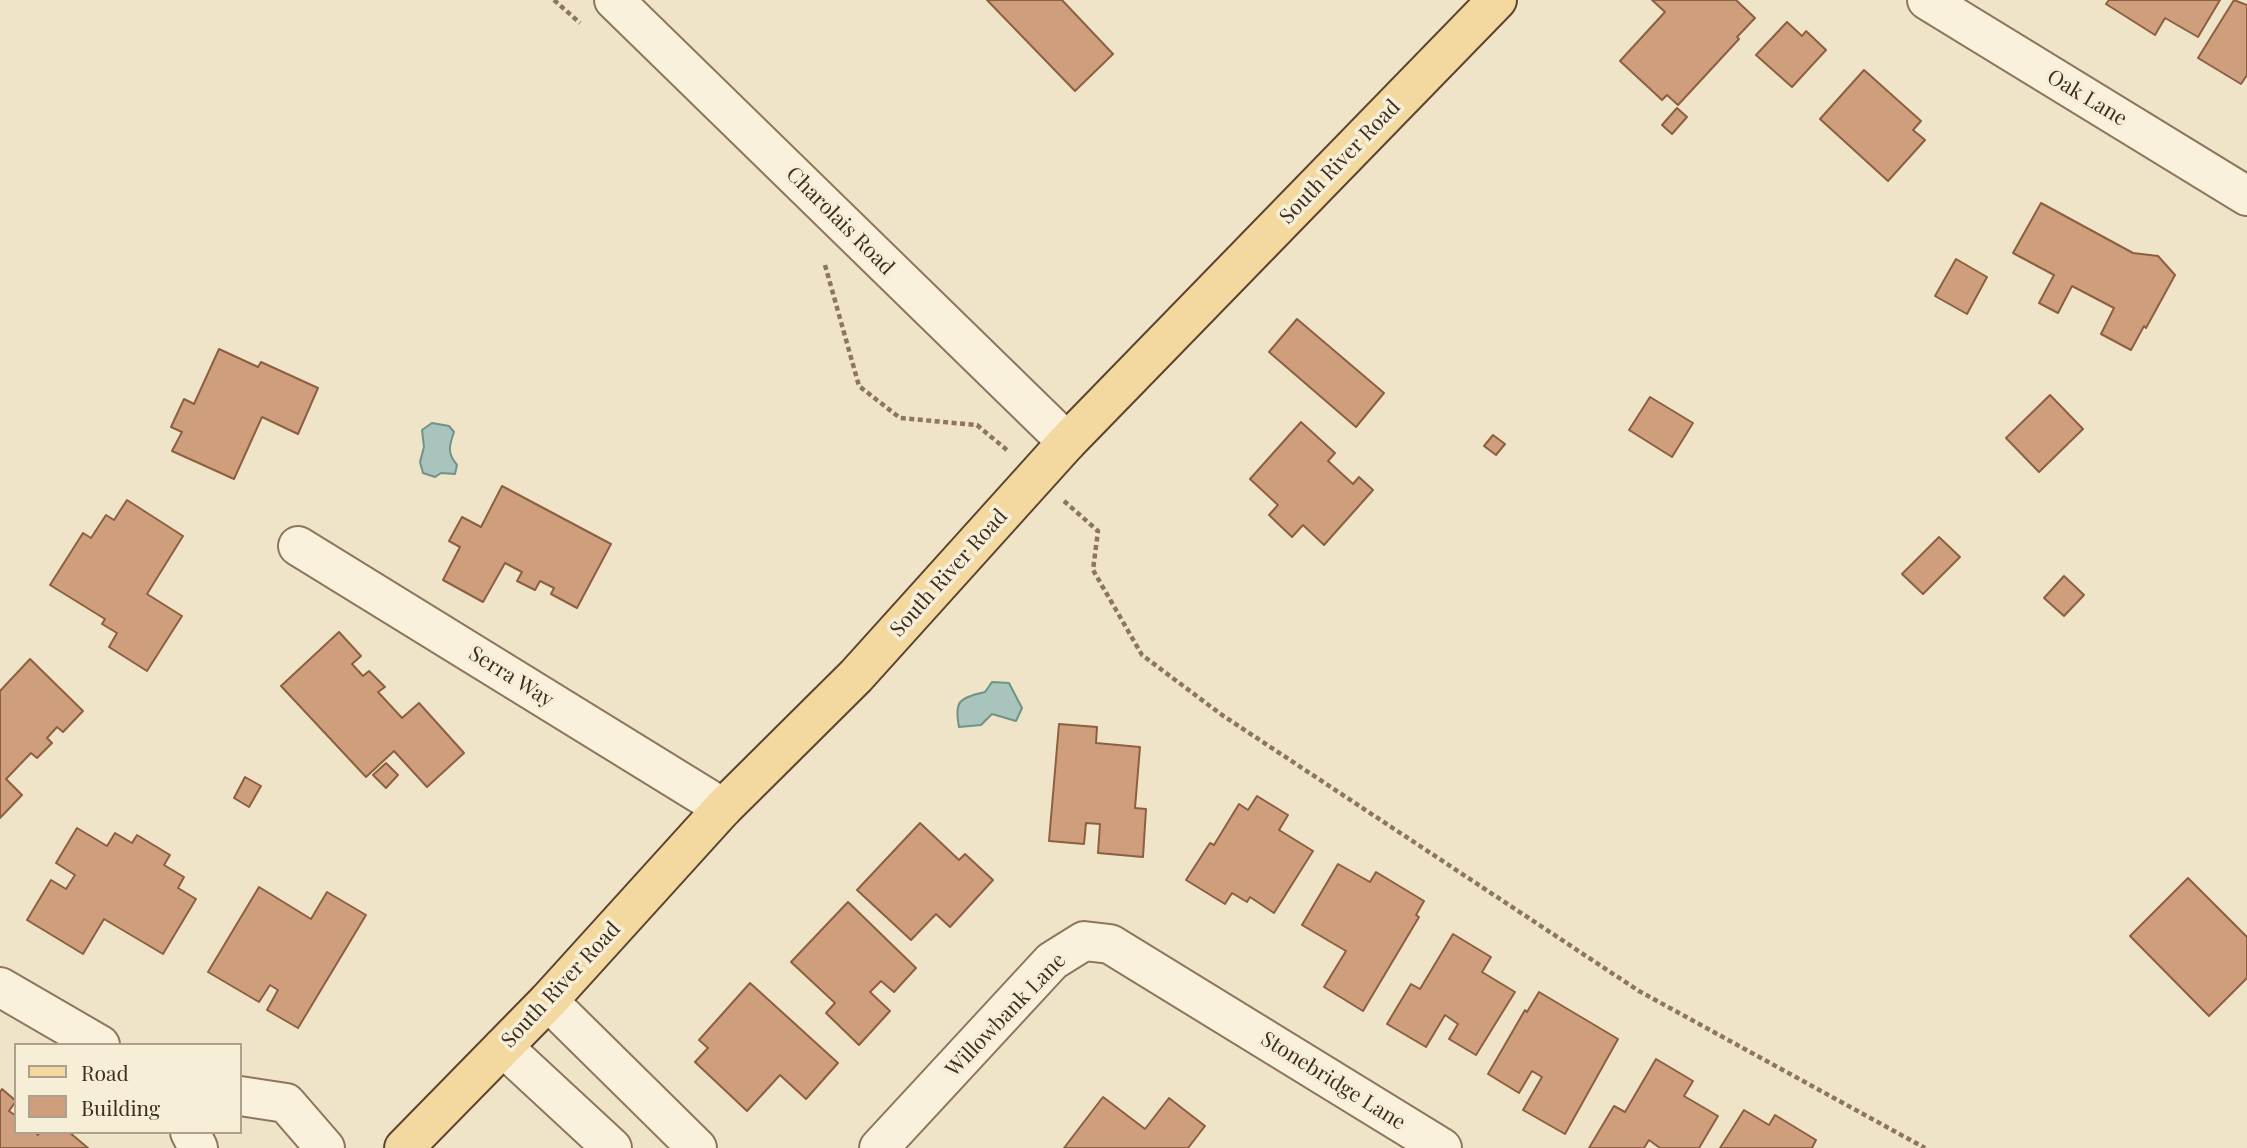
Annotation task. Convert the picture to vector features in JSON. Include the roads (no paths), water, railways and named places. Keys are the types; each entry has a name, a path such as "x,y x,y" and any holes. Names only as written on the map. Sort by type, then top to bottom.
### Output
{"main road":[{"name":"South River Road","path":"404,1148 548,1001 723,808 856,676 1067,442 1497,0"}],"street":[{"name":"Charolais Road","path":"614,0 1067,442"},
{"name":"Oak Lane","path":"1927,0 2247,196"},
{"name":"Serra Way","path":"298,546 723,808"},
{"name":"Willowbank Lane","path":"879,1148 1052,961 1084,941 1110,944 1223,1013"},
{"path":"0,987 97,1043"},
{"path":"548,1001 697,1148"},
{"name":"Stonebridge Lane","path":"1223,1013 1442,1148"},
{"path":"503,1047 612,1148"},
{"path":"242,1096 286,1102 325,1148"}],"water":[{"path":"432,423 449,426 454,432 450,449 457,465 455,474 441,473 435,477 423,473 420,462 424,447 422,430"},
{"path":"992,682 1009,683 1022,708 1016,721 992,714 981,725 959,727 957,711 960,702 969,696 985,692"}]}
